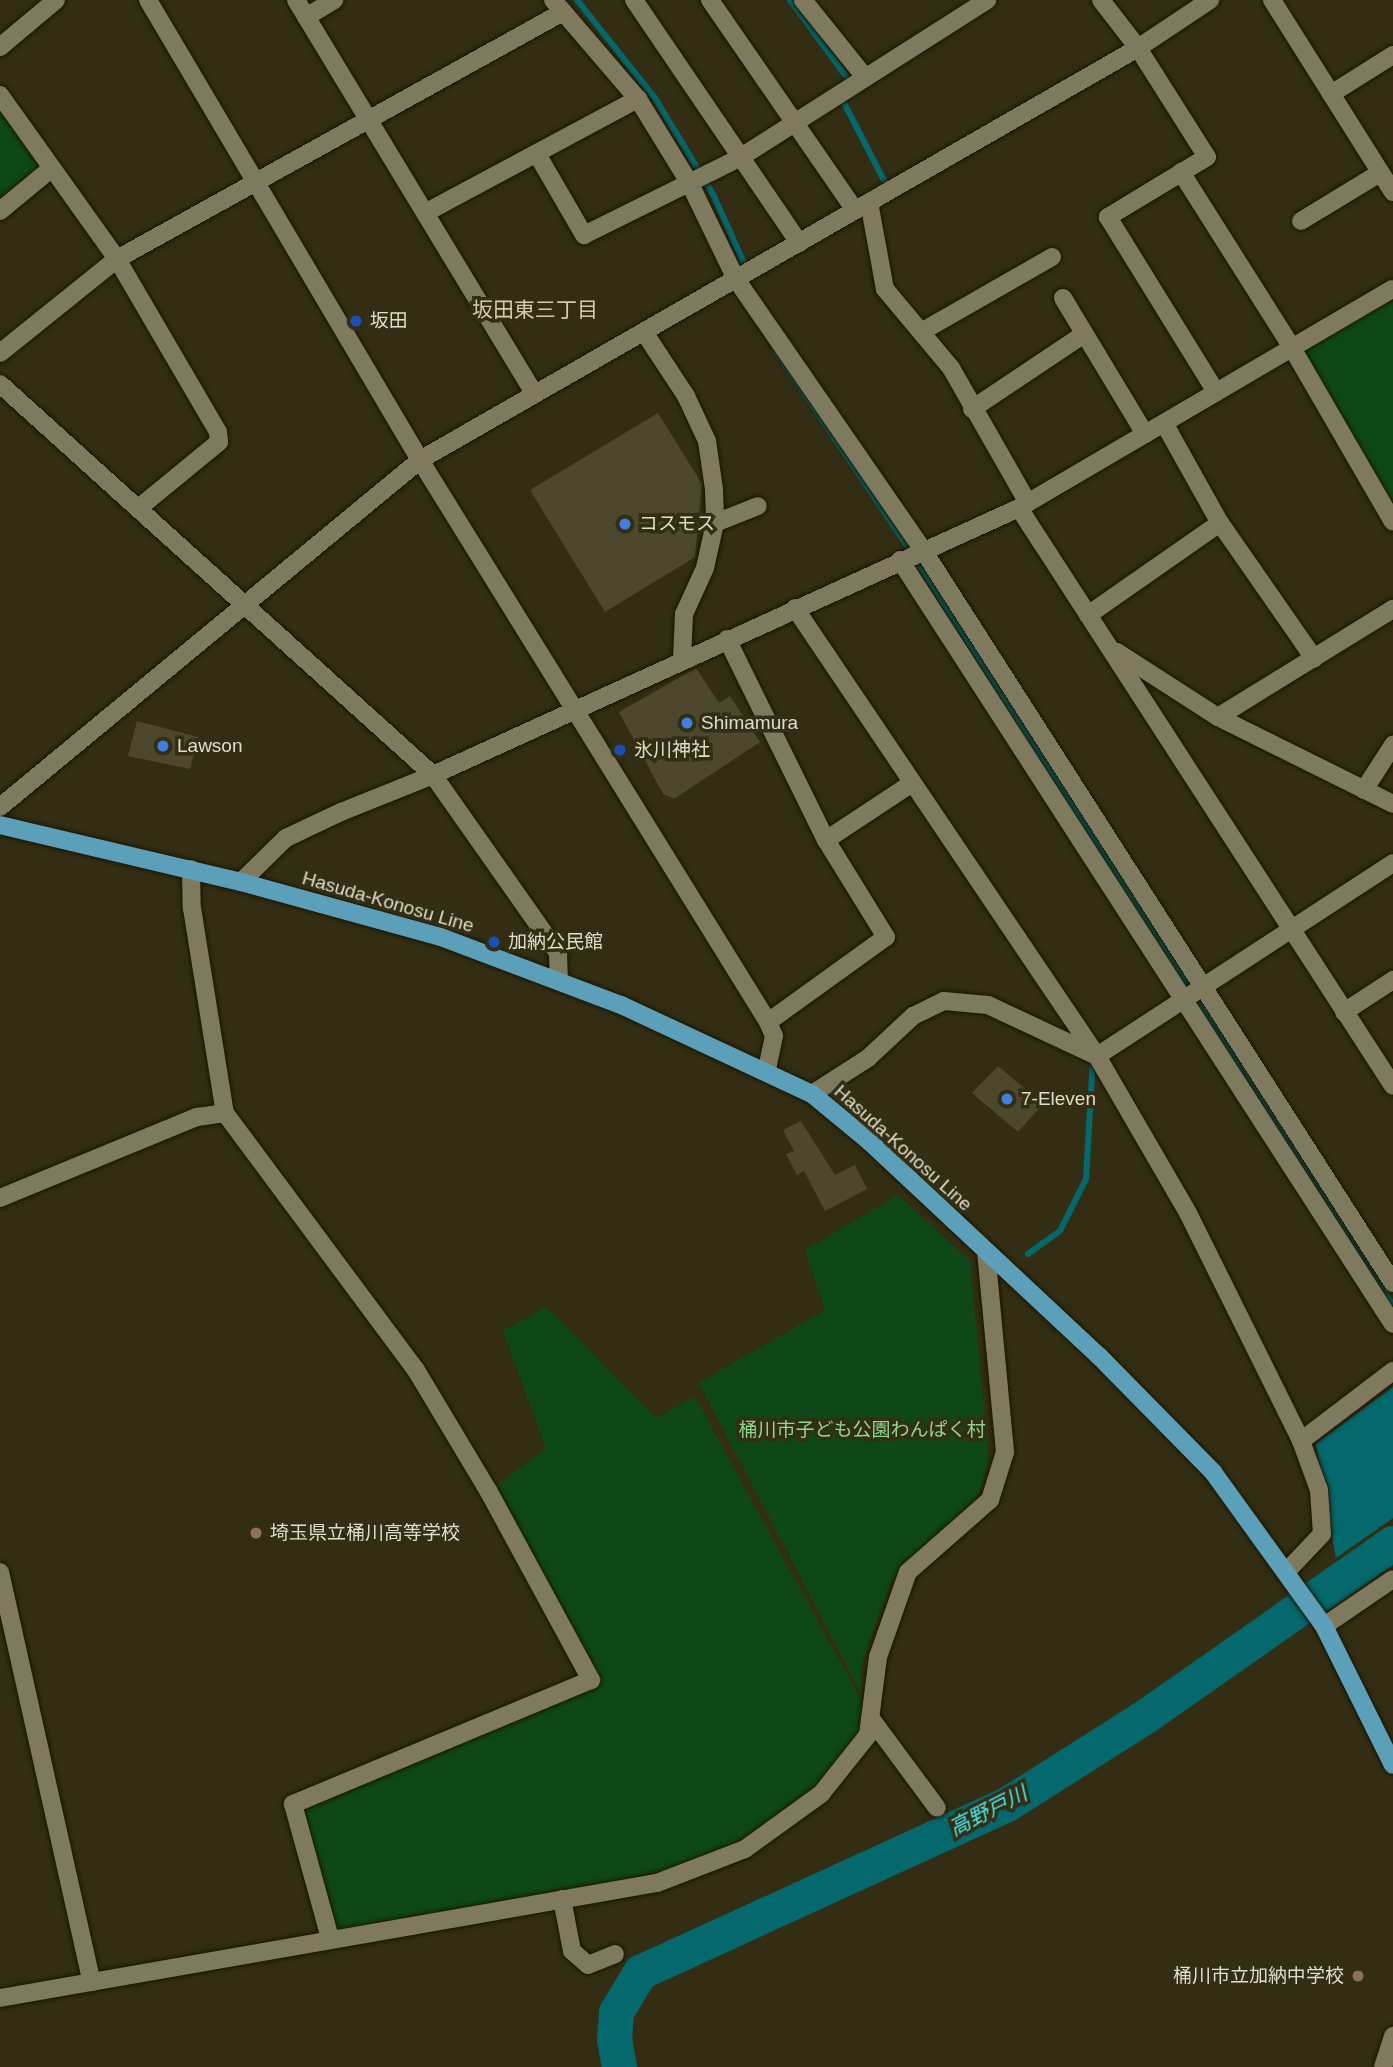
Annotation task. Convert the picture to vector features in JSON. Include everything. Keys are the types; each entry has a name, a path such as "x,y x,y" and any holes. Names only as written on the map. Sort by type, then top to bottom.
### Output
{"main road":[{"name":"Hasuda-Konosu Line","path":"0,825 191,869 441,937 559,980 767,1070 812,1094 870,1142 1172,1427 1251,1518 1324,1626 1393,1765"}],"street":[{"path":"0,47 56,0"},
{"path":"148,0 420,460 576,707 768,1022 775,1036 767,1070"},
{"path":"296,0 535,394"},
{"path":"306,17 334,0"},
{"path":"634,0 799,243"},
{"path":"710,0 792,122 862,206 885,289 951,368 1023,506 1088,615 1393,1086"},
{"path":"803,0 864,76"},
{"path":"537,154 584,236 741,157 864,76 987,0"},
{"path":"1101,0 1138,48 1207,157 1108,217 1216,392"},
{"path":"0,807 420,460 1138,48 1210,0"},
{"path":"1272,0 1393,192"},
{"path":"0,353 117,259 256,182 558,6 638,99 690,184 736,279 923,550 1393,1283"},
{"path":"1331,94 1393,55"},
{"path":"0,95 117,259 218,432 219,442 140,508"},
{"path":"425,213 638,99"},
{"path":"0,211 52,168"},
{"path":"1181,173 1291,346 1393,522"},
{"path":"1301,221 1380,173"},
{"path":"921,332 1052,257"},
{"path":"242,882 286,838 433,775 576,707 1023,506 1291,346 1393,289"},
{"path":"1063,298 1145,434"},
{"path":"644,332 686,396 707,441 715,523 705,568 684,614 682,659"},
{"path":"972,409 1084,334"},
{"path":"0,384 247,603 331,686 433,775 558,953 559,980"},
{"path":"1164,423 1220,523 1314,658"},
{"path":"715,523 758,506"},
{"path":"1088,615 1220,523"},
{"path":"900,560 1182,1001 1393,1324"},
{"path":"795,608 911,784 1097,1056 1188,1213 1301,1441 1319,1490 1322,1534 1288,1570"},
{"path":"1218,717 1393,609"},
{"path":"727,639 826,840 886,937 768,1022"},
{"path":"1111,648 1218,717 1393,804"},
{"path":"1364,790 1393,745"},
{"path":"826,840 911,784"},
{"path":"1097,1056 1393,863"},
{"path":"191,869 192,908 225,1113 416,1370 489,1492 591,1680 293,1804 330,1938"},
{"path":"1344,1012 1393,980"},
{"path":"812,1094 868,1058 913,1016 944,1001 988,1005 1097,1056"},
{"path":"0,1198 185,1122 225,1113"},
{"path":"0,1998 657,1882 745,1849 821,1794 869,1735 873,1720 878,1657 908,1572 990,1500 1005,1452 986,1252"},
{"path":"1301,1441 1393,1371"},
{"path":"0,1572 92,1982"},
{"path":"1324,1626 1393,1579"},
{"path":"873,1720 937,1808"},
{"path":"562,1899 572,1951 588,1965 615,1954"},
{"path":"1383,2067 1393,2036"}],"green space":[{"path":"0,95 52,168 0,211"},
{"path":"1393,295 1393,524 1291,346"},
{"name":"桶川市子ども公園わんぱく村","path":"898,1195 970,1261 989,1462 973,1510 891,1582 861,1666 862,1695 699,1383 825,1310 805,1250"},
{"path":"546,1307 656,1418 695,1397 872,1720 821,1794 696,1879 330,1938 293,1804 591,1680 489,1492 546,1448 503,1331"}],"water":[{"path":"1393,1387 1393,1518 1336,1558 1316,1444"}],"building":[{"name":"コスモス","path":"658,413 702,484 695,557 605,612 530,490"},
{"name":"Shimamura","path":"696,668 719,703 730,696 760,742 674,799 663,794 619,712"},
{"name":"Lawson","path":"137,721 198,737 190,769 128,756"},
{"name":"7-Eleven","path":"998,1066 1043,1104 1018,1132 972,1093"},
{"path":"801,1121 835,1175 855,1165 867,1189 825,1211 804,1171 797,1175 786,1154 794,1151 783,1130"}],"waterway":[{"path":"577,0 655,98 713,194 743,261 736,272"},
{"path":"790,0 851,83"},
{"path":"841,97 888,188"},
{"path":"775,350 900,535 1393,1306"},
{"path":"1028,1254 1060,1231 1086,1179 1093,1058"},
{"name":"高野戸川","path":"619,2067 614,2040 616,2012 640,1972 1007,1804 1147,1715 1393,1543"}],"place":[{"name":"坂田","path":"356,321"},
{"name":"コスモス","path":"625,524"},
{"name":"Shimamura","path":"687,723"},
{"name":"Lawson","path":"163,746"},
{"name":"氷川神社","path":"620,750"},
{"name":"加納公民館","path":"494,942"},
{"name":"7-Eleven","path":"1007,1099"},
{"name":"埼玉県立桶川高等学校","path":"256,1533"},
{"name":"桶川市立加納中学校","path":"1358,1976"}],"district":[{"name":"坂田東三丁目","path":"535,310"}]}
